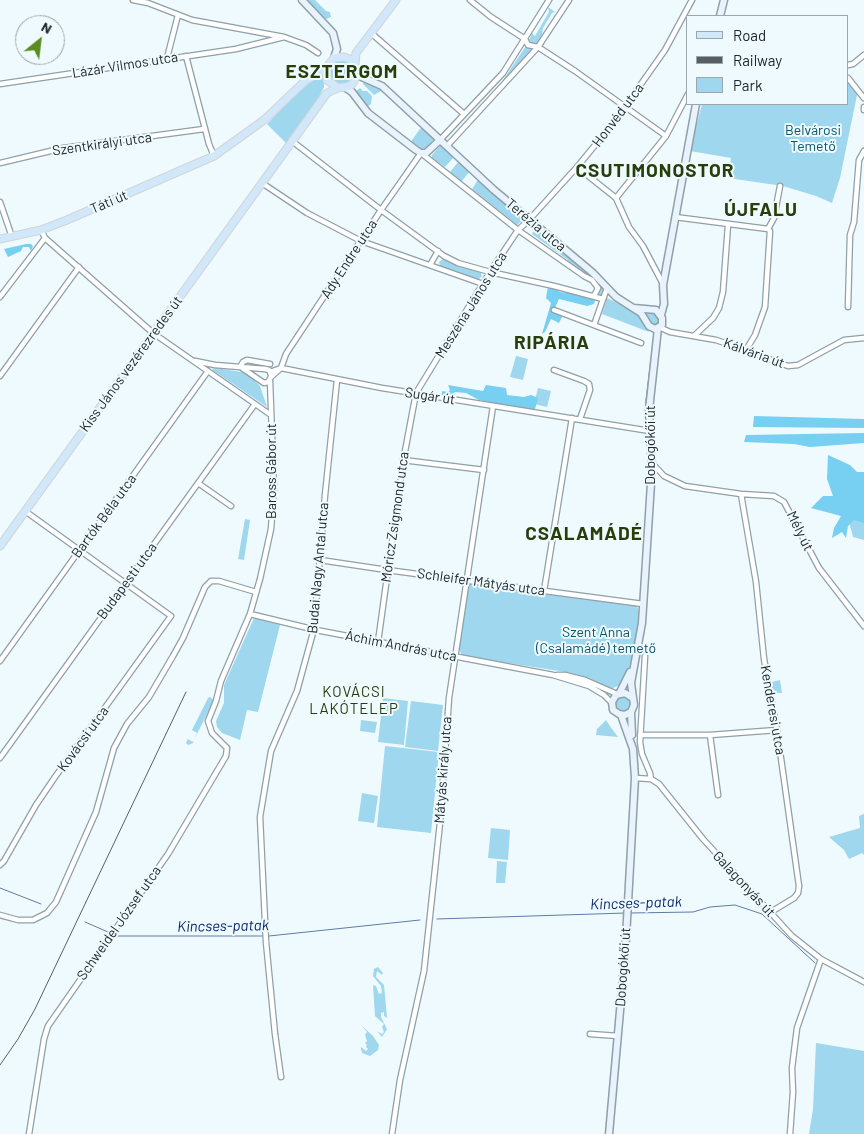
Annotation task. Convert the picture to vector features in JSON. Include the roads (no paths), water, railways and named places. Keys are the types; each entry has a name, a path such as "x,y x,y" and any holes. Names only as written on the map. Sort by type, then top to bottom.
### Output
{"main road":[{"path":"302,0 334,34 337,49 334,58 326,68 327,93 353,83 357,75 356,53"},
{"path":"334,58 346,57 356,53 396,0"},
{"path":"720,15 724,0"},
{"path":"337,49 355,64"},
{"name":"Táti út","path":"0,239 41,230 214,156 264,120 305,81 326,68"},
{"path":"318,72 342,88 352,92 368,113 421,153 426,153 440,140"},
{"name":"Terézia utca","path":"357,75 382,86 529,220 593,273 616,297 634,308 644,317"},
{"name":"Kiss János vezérezredes út","path":"0,546 327,93"},
{"path":"663,295 660,304 653,310 646,312 644,317 649,326 658,327 663,320 661,316 664,304 663,286 696,105"},
{"name":"Terézia utca","path":"634,308 653,310"},
{"path":"653,310 661,316"},
{"name":"Dobogókői út","path":"632,697 631,683 640,639 643,604 652,462 649,410 658,327"},
{"name":"Dobogókői út","path":"618,694 634,665"},
{"path":"618,694 627,694 632,697 634,704 631,712 621,715 614,711 612,703 618,694"},
{"name":"Dobogókői út","path":"609,1134 627,913 635,758 632,741 631,712"},
{"name":"Dobogókői út","path":"621,715 632,741"}],"street":[{"path":"133,0 147,1 192,20 284,37 306,45 318,53"},
{"path":"470,0 524,39 530,46 538,47 582,75 666,136"},
{"path":"440,140 503,73 549,0"},
{"path":"447,146 538,47 569,0"},
{"name":"Honvéd utca","path":"529,220 577,167 625,108 666,50 692,0"},
{"path":"167,58 178,15"},
{"path":"371,33 464,114"},
{"name":"Lázár Vilmos utca","path":"0,84 251,46 284,37"},
{"path":"849,65 853,64 864,55"},
{"path":"186,56 208,144 214,156"},
{"path":"849,79 864,98"},
{"path":"616,198 666,136 686,98"},
{"name":"Szentkirályi utca","path":"0,163 64,148 204,129"},
{"path":"292,141 381,210 430,246 458,263 604,299"},
{"path":"848,307 850,235 854,222 857,170 859,160 864,151"},
{"name":"Terézia utca","path":"421,153 518,230 597,284 598,288 594,296"},
{"name":"Ady Endre utca","path":"281,368 286,354 421,153"},
{"path":"577,167 616,198 629,227 643,246 663,286"},
{"path":"262,183 307,212 361,241 483,284"},
{"path":"768,229 772,223 780,186"},
{"path":"0,202 12,237"},
{"path":"675,217 768,229"},
{"name":"Meszéna János utca","path":"416,393 490,272 518,230 529,220"},
{"path":"694,336 714,318 719,308 728,225"},
{"path":"746,350 764,308 770,231 768,229"},
{"path":"0,297 45,238 41,230"},
{"name":"Baross Gábor út","path":"45,238 153,334 271,415"},
{"path":"430,265 438,251"},
{"path":"0,376 79,267"},
{"path":"594,325 607,288"},
{"path":"554,310 641,343"},
{"name":"Kálvária út","path":"658,327 668,331 716,340 776,363 792,366 805,362 844,340 864,338"},
{"name":"Baross Gábor út","path":"192,360 215,365 260,370"},
{"name":"Baross Gábor út","path":"241,368 243,362 247,360 270,364"},
{"path":"241,368 264,383 269,398"},
{"path":"264,383 281,368"},
{"name":"Sugár út","path":"281,368 337,380 650,431"},
{"path":"258,380 256,375 260,370 267,369 270,376 269,398"},
{"path":"554,370 589,384 590,390 580,419"},
{"name":"Bartók Béla utca","path":"0,661 208,371"},
{"name":"Budai Nagy Antal utca","path":"281,1077 265,932 260,817 271,751 297,691 314,629 337,380"},
{"name":"Móricz Zsigmond utca","path":"378,642 403,460 416,393"},
{"name":"Baross Gábor út","path":"209,726 208,721 216,701 220,681 250,614 267,546 273,504 269,398"},
{"name":"Budapesti utca","path":"0,758 255,404"},
{"name":"Mátyás király utca","path":"392,1134 400,1080 424,970 440,823 446,727 454,657 493,406"},
{"path":"544,591 572,418"},
{"path":"403,460 484,470"},
{"name":"Mély út","path":"652,462 664,476 685,486 741,494 774,496 786,504 819,568 864,626"},
{"path":"198,483 230,506"},
{"name":"Kenderesi utca","path":"741,494 756,582 764,658 777,730 799,889 794,898 771,912"},
{"path":"25,511 126,583"},
{"name":"Schleifer Mátyás utca","path":"320,560 643,604"},
{"path":"0,915 18,920 32,920 47,913 56,902 96,812 114,748 127,724 149,697 173,656 205,587 211,581 219,581 256,592"},
{"name":"Kovácsi utca","path":"0,865 55,777 171,616 126,583"},
{"name":"Áchim András utca","path":"250,614 454,657 553,675 575,677 618,694"},
{"path":"634,778 650,779 650,773 640,748 645,656"},
{"name":"Áchim András utca","path":"553,675 594,688 612,703"},
{"name":"Schweidel József utca","path":"29,1134 44,1039 48,1026 168,854 226,756 226,748 212,733 209,726"},
{"path":"640,735 710,735 777,730"},
{"path":"710,735 718,795"},
{"name":"Galagonyás út","path":"650,779 659,784 703,839 792,936 821,959 864,982"},
{"path":"790,1134 793,1092 792,1068 797,1028 821,959"},
{"path":"590,1034 618,1036"}],"waterway":[{"path":"646,425 646,400 654,335"},
{"name":"Kincses-patak","path":"0,888 41,904"},
{"name":"Kincses-patak","path":"630,913 693,912 710,907 735,905 762,914 815,963"},
{"name":"Kincses-patak","path":"437,919 626,913"},
{"name":"Kincses-patak","path":"269,936 420,920"},
{"name":"Kincses-patak","path":"85,922 108,932"},
{"name":"Kincses-patak","path":"116,936 265,936"}],"railway":[{"path":"0,1065 35,1009 186,692"}],"district":[{"name":"ESZTERGOM","path":"342,72"},
{"name":"CSUTIMONOSTOR","path":"655,171"},
{"name":"ÚJFALU","path":"761,210"},
{"name":"RIPÁRIA","path":"552,343"},
{"name":"CSALAMÁDÉ","path":"584,534"},
{"name":"KOVÁCSI LAKÓTELEP","path":"354,700"}],"park label":[{"name":"Belvárosi Temető","path":"813,138"},
{"name":"Szent Anna (Csalamádé) temető","path":"596,640"}]}
